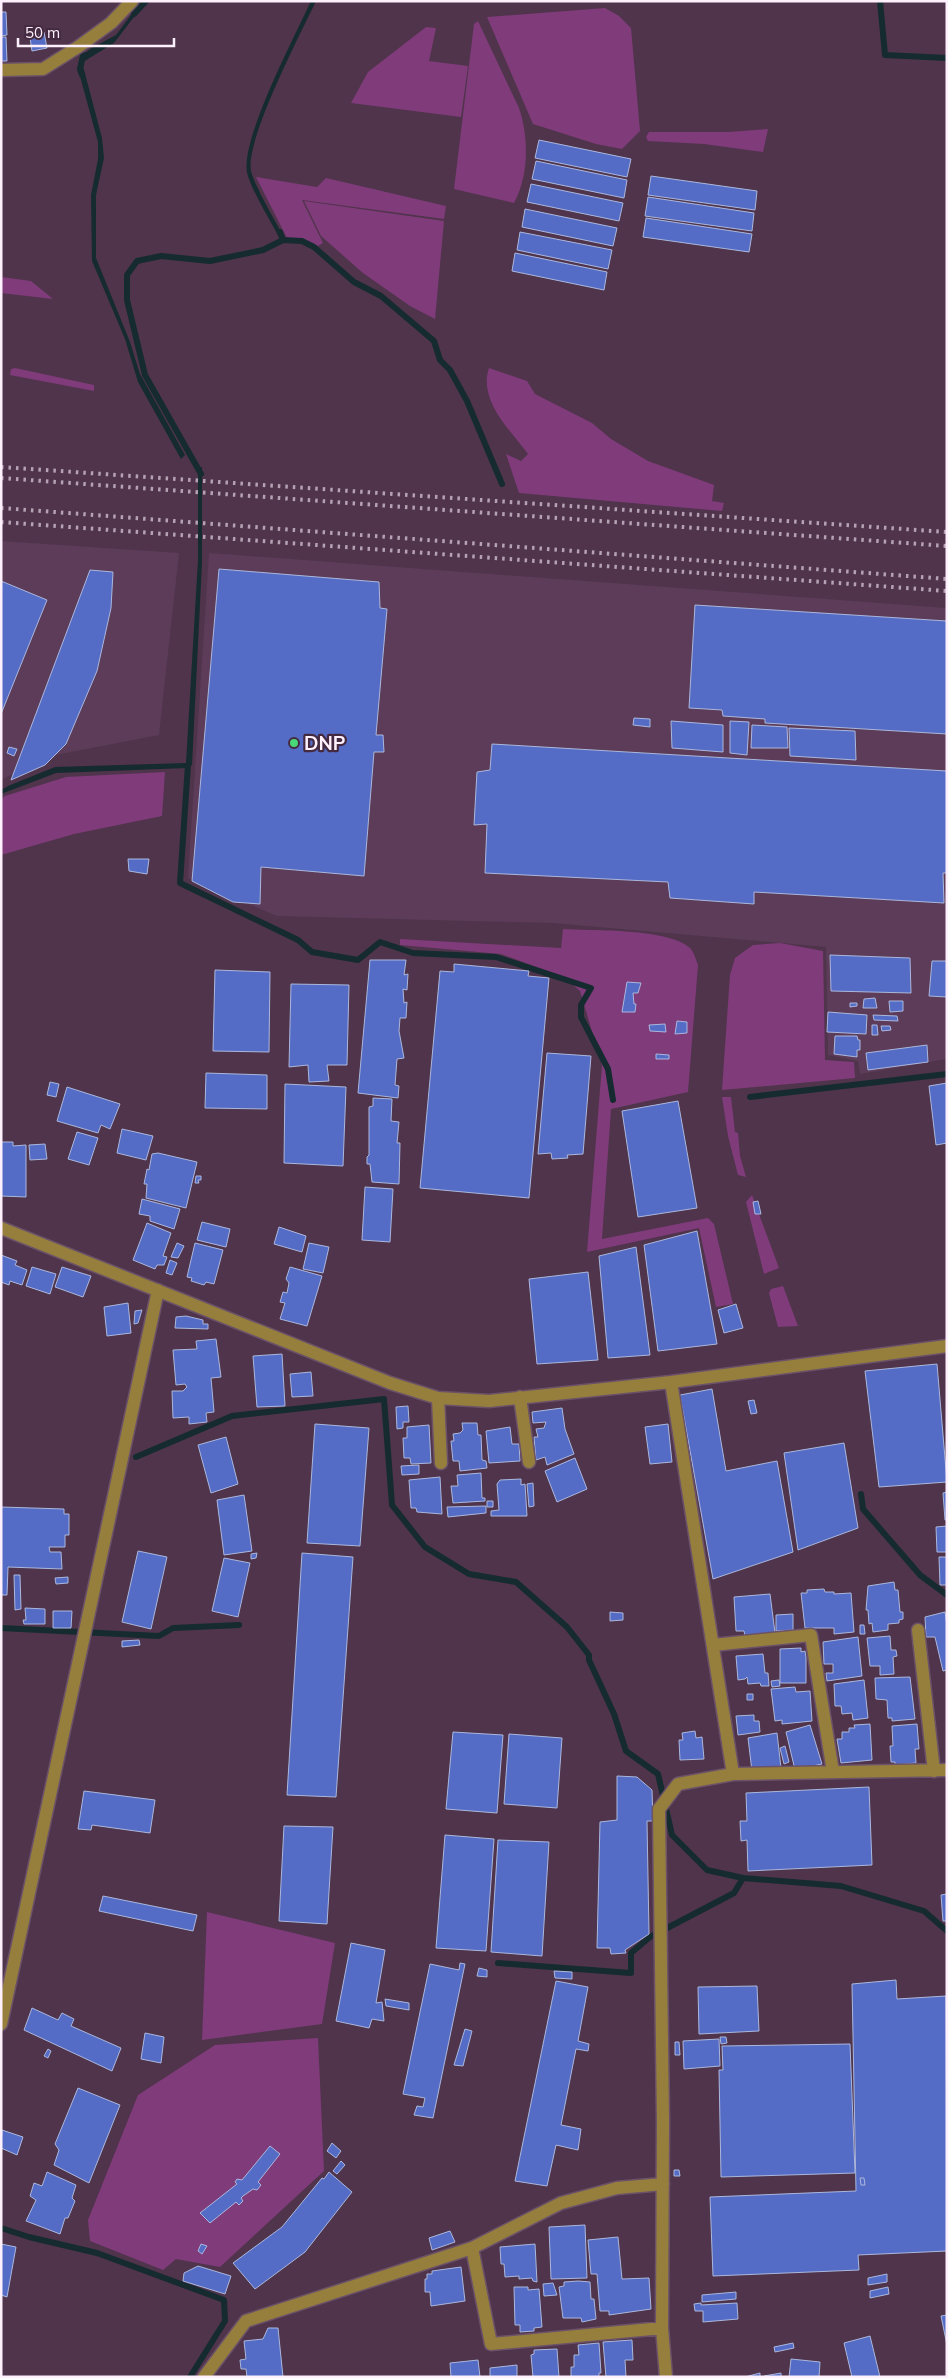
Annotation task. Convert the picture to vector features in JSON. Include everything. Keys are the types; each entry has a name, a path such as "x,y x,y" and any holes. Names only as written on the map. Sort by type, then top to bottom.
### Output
{"street":[{"path":"1,70 43,69 78,48 111,23 132,1"},
{"path":"1,1228 390,1383 438,1398 489,1401 670,1382 947,1346"},
{"path":"1,2024 158,1290"},
{"path":"670,1382 734,1774"},
{"path":"520,1397 529,1462"},
{"path":"438,1398 441,1463"},
{"path":"666,2377 662,2328 663,2184 659,1809 678,1784 734,1774 940,1770 918,1630"},
{"path":"713,1645 812,1635 833,1772"},
{"path":"204,2377 246,2321 472,2248 561,2204 617,2188 663,2184"},
{"path":"472,2248 491,2344 662,2328"}],"shaded area":[{"path":"311,1 316,1 265,112 251,156 253,178 285,239 281,241 249,179 247,156 260,112"},
{"path":"137,7 140,9 114,43 83,62 79,59 90,49 116,35"},
{"path":"605,8 619,16 631,28 640,131 622,149 596,144 533,124 487,17"},
{"path":"478,21 519,108 525,132 525,169 523,181 514,203 454,189 474,24"},
{"path":"426,27 436,28 429,61 468,66 461,117 351,103 368,72"},
{"path":"83,66 102,138 104,158 96,195 96,258 130,342 140,374 185,455 181,459 138,382 125,339 92,261 91,195 98,159 98,142 78,69"},
{"path":"768,129 763,152 704,144 648,141 646,137 649,132 729,132"},
{"path":"256,177 317,187 326,178 446,206 444,219 302,200 323,243 318,246 303,239 287,238"},
{"path":"304,201 444,221 435,319 410,306 363,273 321,236"},
{"path":"1,277 31,281 53,299 1,293"},
{"path":"15,368 94,385 94,391 10,375 11,369"},
{"path":"489,368 527,381 535,394 592,423 611,439 648,461 714,485 712,501 724,503 722,511 519,493 506,454 521,461 528,454 505,425 492,403 488,392"},
{"path":"198,467 202,467 202,563 192,765 187,768 56,773 1,794 1,790 8,786 55,767 186,763 198,560"},
{"path":"1,541 179,553 159,735 45,757 1,780"},
{"path":"209,553 947,608 947,1059 860,1074 858,1061 828,1055 826,947 553,923 277,916 188,878"},
{"path":"165,772 162,816 74,834 1,855 1,799 5,796 66,777"},
{"path":"563,929 630,932 665,937 690,948 694,954 698,965 688,1092 611,1109 602,1239 708,1218 714,1224 733,1304 716,1307 699,1228 587,1252 602,1065 580,991 564,977 501,954 400,945 400,939 561,948"},
{"path":"780,943 823,951 825,1060 854,1062 855,1078 722,1090 730,975 735,958 753,945"},
{"path":"722,1097 731,1097 735,1132 738,1133 740,1156 746,1177 738,1175 728,1136"},
{"path":"752,1195 779,1268 764,1274 746,1202"},
{"path":"783,1286 798,1326 778,1327 769,1293 771,1289"},
{"path":"207,1912 335,1943 322,2024 202,2040"},
{"path":"318,2038 324,2171 220,2267 176,2259 163,2270 90,2241 88,2220 138,2095 215,2045"}],"building":[{"path":"1,12 6,12 7,35 1,36"},
{"path":"44,32 47,48 32,51 30,38"},
{"path":"1,37 6,37 7,61 1,61"},
{"path":"539,140 631,159 627,177 535,158"},
{"path":"536,161 627,180 624,198 532,179"},
{"path":"651,176 757,191 755,210 648,195"},
{"path":"531,184 623,203 619,221 527,202"},
{"path":"648,197 754,213 752,231 645,216"},
{"path":"525,209 617,228 613,246 522,227"},
{"path":"646,218 752,234 749,252 643,237"},
{"path":"520,232 612,250 608,269 517,250"},
{"path":"515,253 607,272 604,290 512,271"},
{"name":"DNP","path":"219,569 379,582 380,608 387,609 376,735 383,735 384,752 374,752 364,876 261,867 260,904 233,902 192,881"},
{"path":"90,570 113,572 111,608 97,671 66,744 45,765 11,780"},
{"path":"1,581 47,600 1,714"},
{"path":"695,605 947,621 947,734 765,723 765,719 723,716 722,710 689,708"},
{"path":"634,718 650,719 650,727 633,725"},
{"path":"671,721 723,725 723,752 672,748"},
{"path":"730,721 749,722 747,755 730,753"},
{"path":"752,725 787,727 788,748 751,748"},
{"path":"789,728 855,731 856,760 790,756"},
{"path":"492,744 947,771 947,873 943,873 944,903 754,892 754,904 670,898 668,882 485,873 487,824 474,825 477,772 490,770"},
{"path":"9,747 17,749 14,756 7,753"},
{"path":"128,859 149,859 147,874 129,871"},
{"path":"830,955 910,958 911,993 831,991"},
{"path":"370,960 406,960 404,975 408,974 407,990 403,989 404,1003 407,1002 406,1018 400,1018 399,1031 404,1058 397,1059 395,1085 399,1086 398,1098 358,1093"},
{"path":"932,961 947,961 947,997 929,996"},
{"path":"454,964 529,971 528,976 549,978 529,1198 420,1188 440,971 454,972"},
{"path":"215,970 270,972 269,1052 213,1051"},
{"path":"627,982 641,983 638,993 633,993 634,1004 636,1004 635,1012 622,1012"},
{"path":"291,984 349,985 347,1065 327,1065 329,1081 309,1082 308,1065 289,1067"},
{"path":"875,998 877,1008 863,1008 864,999"},
{"path":"889,1001 903,1001 903,1011 890,1012"},
{"path":"850,1003 857,1003 857,1006 850,1007"},
{"path":"828,1012 867,1015 866,1034 827,1032"},
{"path":"873,1015 897,1016 898,1021 874,1020"},
{"path":"677,1021 687,1022 687,1033 675,1034"},
{"path":"665,1024 666,1032 650,1031 649,1025"},
{"path":"872,1025 877,1025 878,1035 872,1035"},
{"path":"881,1026 890,1026 891,1030 882,1031"},
{"path":"835,1036 857,1036 858,1040 860,1040 860,1050 857,1050 857,1057 834,1054"},
{"path":"927,1045 928,1062 868,1070 866,1053"},
{"path":"547,1053 591,1056 583,1154 567,1155 568,1158 552,1159 551,1153 538,1154"},
{"path":"656,1054 669,1055 669,1059 656,1059"},
{"path":"206,1073 267,1075 267,1109 205,1108"},
{"path":"50,1082 59,1084 56,1097 47,1095"},
{"path":"947,1083 947,1143 936,1145 929,1086"},
{"path":"285,1084 346,1087 343,1166 284,1163"},
{"path":"67,1087 120,1104 110,1129 101,1125 98,1133 57,1121"},
{"path":"373,1098 392,1099 391,1121 399,1122 397,1143 400,1143 399,1184 372,1182 370,1164 367,1164 367,1157 369,1155 369,1107 373,1106"},
{"path":"678,1101 697,1208 638,1217 622,1111"},
{"path":"122,1129 153,1136 146,1160 117,1153"},
{"path":"77,1132 98,1138 89,1165 68,1159"},
{"path":"1,1142 13,1142 13,1146 26,1145 26,1197 1,1196"},
{"path":"45,1144 47,1159 30,1160 29,1145"},
{"path":"158,1153 197,1162 186,1208 146,1198 147,1184 144,1184 147,1169 149,1170 152,1154"},
{"path":"196,1176 201,1176 201,1180 198,1180 199,1183 195,1183"},
{"path":"365,1187 393,1189 390,1242 362,1240"},
{"path":"142,1199 180,1209 174,1229 150,1221 150,1216 139,1214"},
{"path":"758,1201 761,1214 755,1214 753,1202"},
{"path":"202,1222 230,1229 226,1247 197,1240"},
{"path":"147,1223 171,1233 163,1256 167,1257 164,1265 157,1265 155,1269 133,1260"},
{"path":"279,1227 306,1236 302,1252 274,1244"},
{"path":"697,1231 717,1344 658,1351 644,1245"},
{"path":"177,1243 184,1246 178,1258 171,1257"},
{"path":"195,1243 223,1250 214,1284 206,1282 204,1285 191,1281 192,1278 187,1277"},
{"path":"309,1243 329,1247 323,1273 303,1269"},
{"path":"636,1247 650,1355 608,1358 599,1256"},
{"path":"1,1255 17,1261 15,1265 27,1270 22,1285 10,1281 9,1285 1,1282"},
{"path":"170,1260 177,1263 172,1275 166,1273"},
{"path":"32,1267 56,1274 50,1294 26,1286"},
{"path":"62,1267 91,1276 83,1297 55,1287"},
{"path":"290,1267 322,1276 307,1326 280,1319 285,1303 280,1302 283,1292 287,1293 289,1283 286,1279"},
{"path":"588,1272 598,1360 537,1364 529,1279"},
{"path":"128,1303 131,1333 107,1336 104,1307"},
{"path":"736,1304 743,1328 724,1333 718,1310"},
{"path":"142,1310 138,1323 134,1324 135,1311"},
{"path":"186,1316 203,1320 203,1324 208,1324 208,1329 175,1328 176,1317"},
{"path":"216,1339 221,1377 211,1378 214,1412 206,1413 207,1422 189,1424 189,1417 173,1418 172,1391 183,1391 187,1387 185,1384 176,1385 173,1350 197,1349 196,1341"},
{"path":"282,1354 285,1406 257,1407 253,1356"},
{"path":"937,1364 947,1482 879,1487 865,1371"},
{"path":"311,1372 313,1396 292,1397 290,1374"},
{"path":"712,1389 726,1471 777,1461 793,1552 713,1579 680,1395"},
{"path":"754,1400 757,1413 751,1414 748,1401"},
{"path":"408,1406 409,1422 403,1422 403,1428 397,1429 396,1407"},
{"path":"562,1408 565,1429 574,1454 547,1465 545,1457 536,1460 534,1437 538,1437 536,1429 544,1428 546,1422 533,1423 532,1412"},
{"path":"462,1423 477,1423 478,1435 481,1435 482,1460 486,1461 487,1468 460,1471 459,1461 453,1461 451,1441 454,1441 453,1434 460,1433 463,1430"},
{"path":"315,1424 369,1428 360,1546 307,1543"},
{"path":"668,1424 672,1462 650,1464 645,1427"},
{"path":"429,1425 431,1463 411,1464 410,1458 404,1458 403,1438 407,1438 407,1427"},
{"path":"510,1427 512,1444 519,1444 520,1461 489,1463 486,1431"},
{"path":"226,1437 238,1484 211,1493 198,1445"},
{"path":"844,1443 858,1528 798,1550 784,1453"},
{"path":"575,1458 587,1489 557,1502 545,1471"},
{"path":"419,1465 419,1474 402,1475 401,1466"},
{"path":"481,1473 482,1498 485,1498 485,1501 453,1503 451,1486 458,1486 457,1475"},
{"path":"440,1477 442,1514 417,1512 416,1508 411,1508 409,1480"},
{"path":"521,1479 521,1485 525,1484 527,1516 491,1516 491,1511 499,1510 497,1484 500,1480"},
{"path":"533,1483 534,1506 529,1507 527,1484"},
{"path":"947,1492 947,1520 945,1520 943,1493"},
{"path":"244,1495 252,1551 224,1555 217,1500"},
{"path":"487,1501 493,1501 493,1507 487,1507"},
{"path":"486,1506 486,1513 448,1517 447,1507"},
{"path":"1,1507 64,1509 64,1514 69,1514 69,1535 65,1535 65,1547 49,1547 50,1552 61,1552 62,1569 8,1567 7,1595 1,1595"},
{"path":"947,1526 947,1552 937,1552 936,1527"},
{"path":"138,1551 167,1557 151,1629 122,1622"},
{"path":"257,1553 256,1558 251,1559 251,1554"},
{"path":"302,1553 353,1557 336,1797 287,1795"},
{"path":"939,1557 947,1557 947,1585 940,1585"},
{"path":"224,1558 250,1563 238,1617 212,1611"},
{"path":"14,1575 20,1575 21,1609 15,1610"},
{"path":"68,1577 68,1583 56,1584 55,1578"},
{"path":"894,1582 895,1590 898,1590 900,1612 903,1612 903,1619 899,1620 899,1623 888,1624 888,1630 873,1632 872,1623 869,1624 868,1610 866,1610 868,1586"},
{"path":"824,1589 825,1592 834,1592 834,1594 851,1593 854,1632 834,1634 834,1628 805,1628 801,1593 807,1593 807,1590"},
{"path":"770,1594 775,1633 745,1636 744,1631 736,1631 734,1597"},
{"path":"25,1608 45,1609 45,1624 24,1624 23,1620 26,1620"},
{"path":"53,1611 72,1611 71,1628 53,1628"},
{"path":"610,1612 623,1613 623,1620 610,1621"},
{"path":"945,1612 947,1625 947,1670 943,1671 935,1637 926,1637 925,1617"},
{"path":"793,1614 793,1630 776,1631 776,1615"},
{"path":"860,1625 864,1625 865,1634 860,1634"},
{"path":"890,1636 891,1650 896,1650 897,1656 893,1657 894,1674 880,1675 880,1666 870,1666 867,1638"},
{"path":"858,1637 862,1676 827,1681 826,1673 833,1673 833,1664 824,1664 823,1642"},
{"path":"139,1640 140,1645 122,1647 122,1641"},
{"path":"801,1648 801,1652 805,1651 806,1658 806,1683 780,1683 780,1649"},
{"path":"763,1654 765,1673 768,1673 769,1686 761,1686 760,1683 748,1684 747,1677 738,1680 736,1656"},
{"path":"910,1677 915,1719 892,1721 892,1718 888,1718 887,1700 876,1699 875,1678"},
{"path":"779,1680 780,1686 772,1687 771,1681"},
{"path":"864,1680 868,1718 853,1720 852,1713 842,1714 841,1706 835,1706 834,1684"},
{"path":"795,1687 796,1692 810,1691 812,1721 782,1724 782,1720 775,1721 771,1689"},
{"path":"747,1694 753,1694 753,1700 747,1700"},
{"path":"754,1715 754,1721 759,1721 760,1732 738,1735 736,1716"},
{"path":"870,1724 872,1760 841,1763 837,1739 842,1739 842,1732 849,1732 849,1728 855,1728 854,1725"},
{"path":"917,1724 919,1749 915,1749 916,1763 895,1765 895,1762 891,1762 890,1746 893,1746 892,1726"},
{"path":"810,1725 822,1764 795,1770 786,1732"},
{"path":"695,1731 696,1738 702,1737 704,1759 680,1760 679,1740 683,1740 682,1733"},
{"path":"453,1732 503,1735 497,1813 446,1809"},
{"path":"777,1733 781,1768 752,1771 748,1738"},
{"path":"509,1734 562,1738 557,1808 504,1804"},
{"path":"785,1746 789,1762 784,1764 780,1748"},
{"path":"617,1776 637,1777 652,1790 653,1821 647,1821 649,1934 625,1950 626,1953 611,1954 610,1948 597,1948 600,1822 617,1820"},
{"path":"869,1787 872,1865 748,1871 747,1840 741,1841 740,1821 747,1821 746,1793"},
{"path":"84,1791 155,1800 150,1833 92,1825 91,1830 78,1829"},
{"path":"284,1826 333,1827 327,1924 279,1921"},
{"path":"445,1835 494,1839 486,1951 436,1948"},
{"path":"498,1840 549,1842 542,1956 491,1952"},
{"path":"947,1894 947,1921 943,1921 941,1895"},
{"path":"103,1896 197,1915 193,1931 99,1911"},
{"path":"351,1943 385,1950 376,2003 382,2002 384,2021 372,2019 369,2028 336,2021"},
{"path":"460,1963 465,1964 433,2118 414,2115 417,2106 423,2107 425,2098 403,2094 430,1964 459,1970"},
{"path":"479,1968 487,1970 487,1977 477,1976"},
{"path":"554,1971 572,1972 572,1979 555,1978"},
{"path":"896,1980 897,1999 946,1996 947,2251 858,2255 859,2270 713,2276 710,2197 856,2191 852,1984"},
{"path":"556,1981 588,1987 578,2041 589,2044 588,2051 576,2049 561,2125 581,2129 578,2150 556,2145 547,2186 515,2181"},
{"path":"757,1986 759,2031 699,2034 698,1987"},
{"path":"385,1999 409,2003 409,2010 386,2006"},
{"path":"32,2008 58,2020 62,2013 74,2019 71,2026 121,2048 112,2071 24,2030"},
{"path":"465,2029 472,2031 463,2066 454,2065"},
{"path":"145,2033 164,2037 161,2063 141,2059"},
{"path":"720,2037 726,2037 727,2043 721,2044"},
{"path":"719,2039 720,2066 684,2069 683,2041"},
{"path":"675,2042 679,2042 680,2055 675,2055"},
{"path":"850,2044 855,2173 721,2177 719,2070 723,2070 722,2046"},
{"path":"48,2049 51,2051 48,2058 44,2056"},
{"path":"78,2088 120,2105 89,2183 54,2165 59,2150 55,2144"},
{"path":"2,2130 23,2137 17,2155 1,2148"},
{"path":"332,2143 341,2151 336,2158 327,2151"},
{"path":"270,2146 280,2154 258,2182 261,2185 257,2190 253,2189 243,2196 241,2198 243,2201 239,2205 236,2202 210,2223 200,2213 237,2184 235,2182 237,2179 242,2180"},
{"path":"341,2161 345,2165 337,2174 333,2171"},
{"path":"674,2170 679,2170 680,2176 674,2176"},
{"path":"47,2172 76,2185 72,2198 75,2201 68,2218 65,2218 60,2234 26,2221 36,2200 30,2196 34,2183 42,2186"},
{"path":"329,2172 352,2192 305,2252 255,2289 233,2263 282,2227"},
{"path":"860,2178 864,2178 865,2185 861,2185"},
{"path":"585,2225 587,2278 551,2279 549,2227"},
{"path":"450,2231 455,2242 432,2250 429,2238"},
{"path":"618,2237 622,2279 649,2278 651,2309 609,2315 609,2311 600,2311 597,2274 591,2274 588,2240"},
{"path":"1,2244 16,2247 7,2297 1,2295"},
{"path":"201,2244 207,2246 202,2254 198,2251"},
{"path":"535,2244 537,2282 533,2281 532,2278 519,2279 519,2276 505,2277 504,2264 501,2264 500,2247"},
{"path":"198,2266 231,2276 225,2294 183,2281 184,2273"},
{"path":"461,2267 465,2301 431,2306 430,2292 425,2292 427,2274 432,2274 432,2271"},
{"path":"887,2274 887,2282 868,2285 868,2278"},
{"path":"564,2282 590,2282 591,2299 594,2299 596,2319 582,2322 581,2318 563,2318 559,2287 564,2286"},
{"path":"553,2283 557,2295 544,2296 543,2284"},
{"path":"514,2287 528,2287 528,2290 539,2289 542,2327 534,2328 534,2331 520,2332 520,2325 515,2325"},
{"path":"888,2287 889,2294 870,2298 870,2291"},
{"path":"736,2292 736,2299 702,2302 702,2295"},
{"path":"701,2303 701,2305 737,2303 738,2319 703,2322 703,2311 695,2311 694,2304"},
{"path":"947,2315 947,2345 941,2316"},
{"path":"268,2328 278,2328 283,2377 247,2377 246,2369 241,2369 240,2360 246,2359 244,2341 263,2339"},
{"path":"870,2336 880,2377 852,2377 844,2343"},
{"path":"632,2340 633,2360 625,2360 626,2377 606,2377 603,2342"},
{"path":"599,2343 601,2373 599,2373 599,2377 571,2377 571,2367 574,2367 574,2355 579,2355 578,2345"},
{"path":"793,2343 794,2348 775,2352 774,2347"},
{"path":"557,2349 559,2377 533,2377 531,2355 534,2354 534,2350"},
{"path":"791,2359 820,2362 819,2377 789,2377"},
{"path":"478,2360 480,2377 451,2377 450,2363"},
{"path":"517,2365 517,2377 490,2377 490,2368"},
{"path":"760,2373 760,2377 745,2377"},
{"path":"781,2373 781,2377 764,2376"}],"waterway":[{"path":"134,14 146,1"},
{"path":"880,1 885,55 947,58"},
{"path":"82,75 80,69 83,56 86,55"},
{"path":"201,474 145,375 127,300 127,275 137,261 161,256 210,261 263,250 283,240 280,232"},
{"path":"283,240 302,241 314,247 354,282 381,296 434,341 440,360 450,370 467,401 502,484"},
{"path":"188,765 180,883 298,940 312,952 358,960 380,942 413,953 496,957 591,988 581,1005 581,1017 608,1069 613,1100"},
{"path":"750,1097 947,1074"},
{"path":"136,1457 232,1416 384,1399 392,1505 425,1547 469,1574 516,1582 567,1627 589,1655 589,1660 614,1714 626,1751 658,1774 672,1835 707,1870 743,1878 841,1886 924,1911 947,1931"},
{"path":"861,1494 863,1509 920,1575 947,1595"},
{"path":"1,1628 159,1636 173,1628 239,1625"},
{"path":"498,1963 631,1973 631,1953 650,1937 734,1893 743,1878"},
{"path":"1,2228 29,2237 97,2253 224,2300 225,2321 190,2377"}],"railway":[{"path":"1,467 947,532"},
{"path":"1,478 947,546"},
{"path":"1,508 947,579"},
{"path":"1,522 947,591"}],"place":[{"name":"DNP","path":"294,743"}]}
